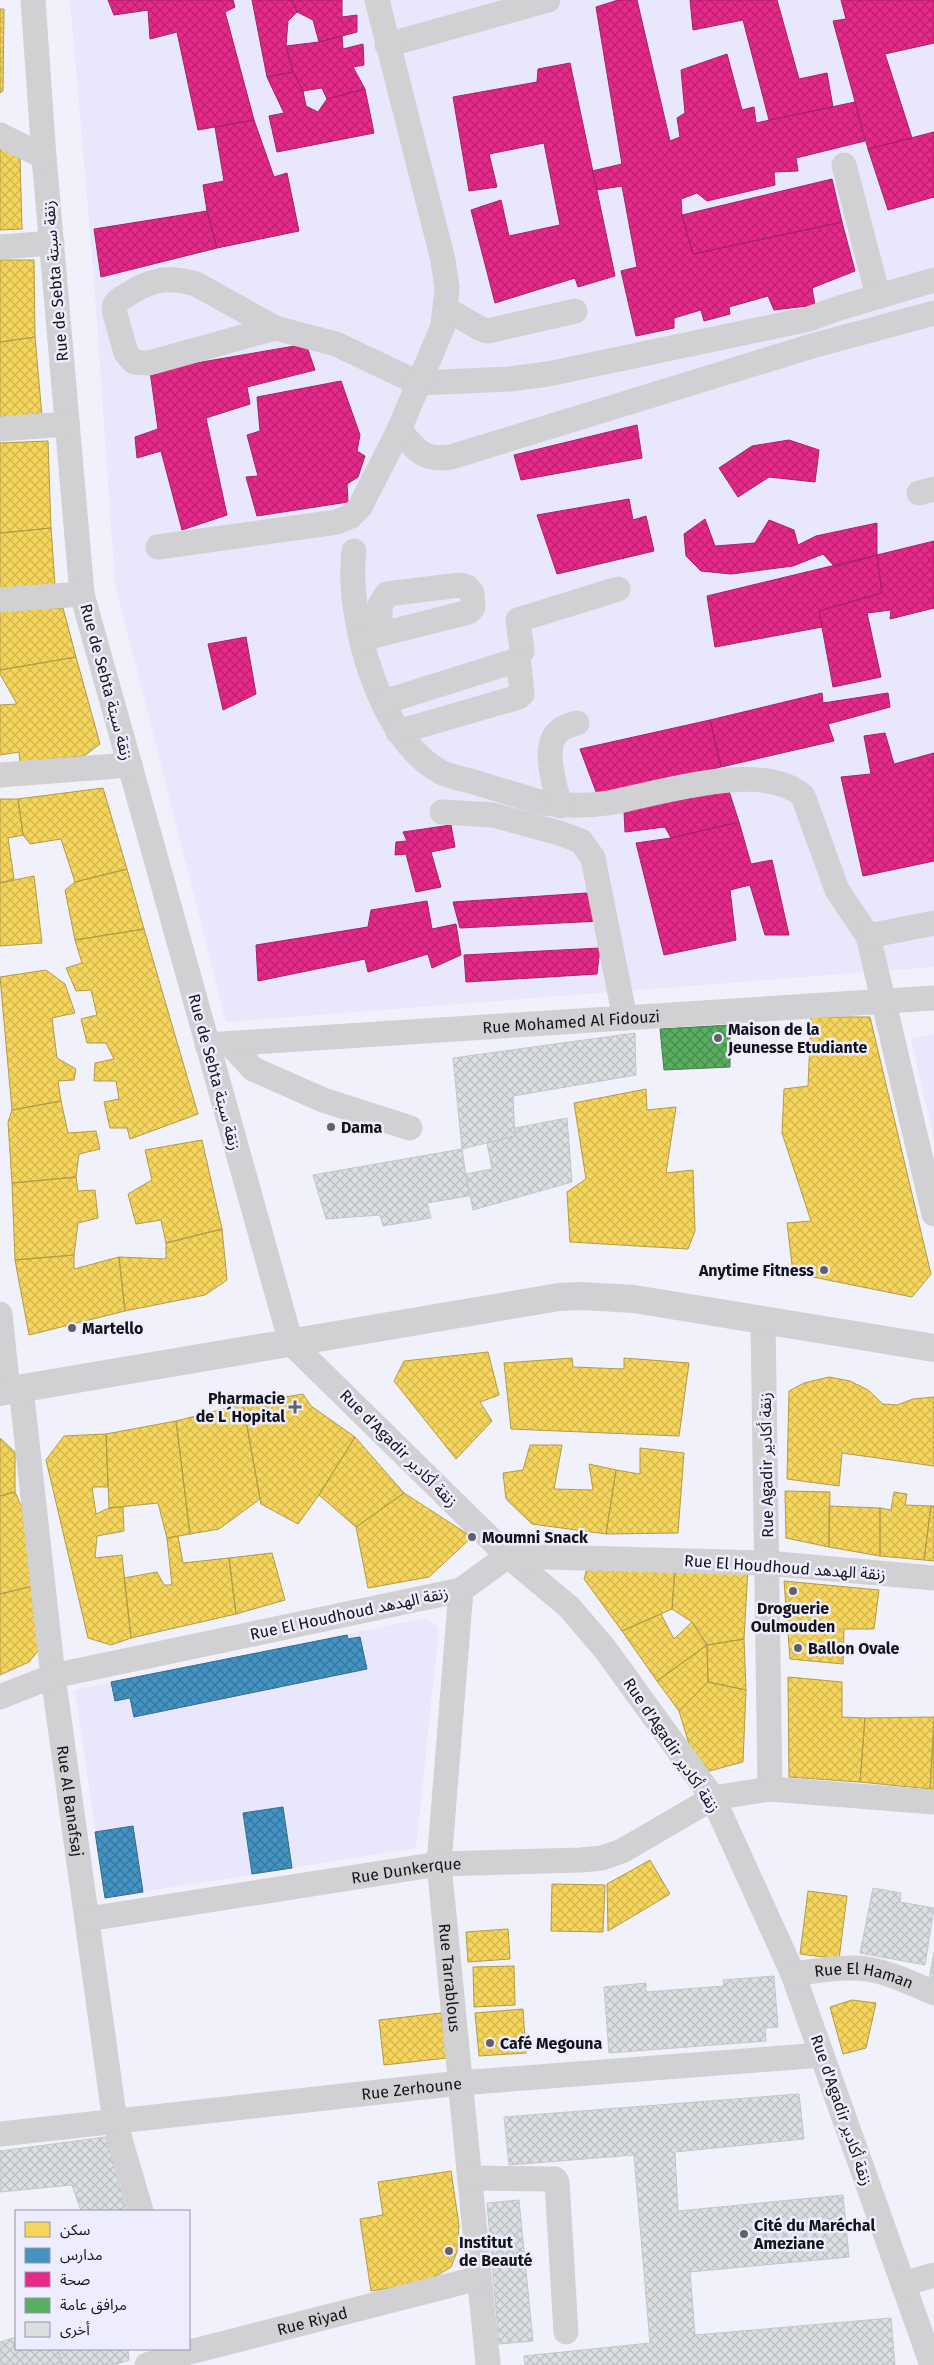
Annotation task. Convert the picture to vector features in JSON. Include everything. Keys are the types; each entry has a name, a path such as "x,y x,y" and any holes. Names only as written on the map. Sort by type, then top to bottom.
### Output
{"main road":[{"path":"10,1390 558,1297 581,1296 634,1299 934,1348"}],"street":[{"name":"Rue de Sebta زنقة سبتة","path":"33,0 44,157 82,594 130,765 219,1045 291,1343"},
{"path":"387,45 548,0"},
{"path":"158,548 337,522 351,516 360,507 399,430 443,326 447,288 443,260 387,45 383,1"},
{"path":"0,135 44,157"},
{"path":"844,165 878,296"},
{"path":"0,247 52,243"},
{"path":"275,328 162,360 140,363 129,359 126,353 114,310 115,304 119,300 153,280 184,281 196,284 275,328 336,344 418,383 509,379 548,374 809,319 934,280"},
{"path":"446,309 488,331 575,311"},
{"path":"399,430 422,455 432,459 451,457 812,346 934,313"},
{"path":"809,319 812,346"},
{"path":"0,429 67,424"},
{"path":"354,551 352,564 355,612 371,636 370,672 398,732 416,755 442,772 543,803 560,806 606,803 721,779 779,782 794,788 803,796 837,890 868,936 934,1214"},
{"path":"516,663 522,651 518,620 618,589"},
{"path":"0,600 82,594"},
{"path":"384,702 508,663 516,663"},
{"path":"398,732 519,697 522,694 521,671 516,663"},
{"path":"560,806 551,770 552,742 557,732 563,727 577,723"},
{"path":"0,775 130,765"},
{"path":"442,812 493,815 560,833 581,841 588,848 593,858 626,1018"},
{"path":"868,936 934,923"},
{"name":"Rue Mohamed Al Fidouzi","path":"219,1045 934,998"},
{"path":"219,1045 253,1069 323,1100 410,1128"},
{"name":"Rue Al Banafsaj","path":"0,1314 88,1919 115,2122 141,2210"},
{"name":"Rue Agadir زنقة أكادير","path":"763,1321 770,1789"},
{"name":"Rue d'Agadir زنقة أكادير","path":"291,1343 508,1556 569,1607 605,1648 712,1798 793,1974 932,2365"},
{"name":"Rue El Houdhoud زنقة الهدهد","path":"0,1697 52,1676 461,1590 508,1556 767,1563 934,1578"},
{"name":"Rue Tarrablous","path":"461,1590 438,1864 488,2365"},
{"path":"712,1798 770,1789 934,1802"},
{"name":"Rue Dunkerque","path":"88,1919 438,1864 602,1858 622,1851 712,1798"},
{"name":"Rue El Haman","path":"793,1974 852,1968 867,1970 889,1974 934,1993"},
{"name":"Rue Zerhoune","path":"0,2134 460,2083 822,2055"},
{"path":"470,2178 547,2178 555,2179 557,2182 566,2332"},
{"path":"903,2284 934,2275"},
{"name":"Rue Riyad","path":"146,2365 479,2278"}],"shaded area":[{"path":"70,0 934,0 934,967 226,1022 115,583 94,279"},
{"path":"934,1034 934,1140 911,1039"},
{"path":"426,1618 439,1628 416,1848 105,1898 75,1690"}],"building: سكن":[{"path":"0,9 4,9 3,91 0,93"},
{"path":"0,147 20,158 22,229 0,230"},
{"path":"0,260 34,260 35,337 0,342"},
{"path":"35,337 42,416 0,417 0,342"},
{"path":"48,441 51,528 0,533 0,443"},
{"path":"51,528 55,585 0,589 0,533"},
{"path":"63,608 76,657 0,670 0,609"},
{"path":"76,657 100,744 84,756 20,762 19,752 0,755 0,705 17,704 0,674 0,670"},
{"path":"103,788 127,869 75,882 61,839 30,844 23,835 18,799"},
{"path":"0,799 18,799 23,835 8,838 14,879 0,883"},
{"path":"127,869 144,929 75,940 65,890 75,882"},
{"path":"34,876 42,943 0,946 0,883"},
{"path":"144,929 198,1114 130,1139 127,1128 110,1128 104,1102 119,1099 116,1081 94,1081 95,1063 114,1059 106,1043 87,1043 81,1019 97,1015 91,990 76,991 66,968 82,963 75,940"},
{"path":"46,970 65,984 75,1013 52,1018 57,1058 76,1069 74,1080 58,1081 61,1101 12,1110 0,977"},
{"path":"811,1017 870,1017 931,1274 912,1297 793,1273 787,1223 811,1221 782,1133 784,1089 808,1086"},
{"path":"646,1089 647,1110 676,1107 666,1173 693,1170 695,1231 688,1249 570,1242 567,1192 586,1179 574,1103"},
{"path":"61,1101 68,1133 96,1131 100,1149 79,1154 76,1177 12,1183 8,1122 12,1110"},
{"path":"202,1140 222,1229 166,1243 161,1220 136,1224 128,1194 152,1180 145,1150"},
{"path":"76,1177 78,1191 95,1190 98,1218 78,1223 74,1255 15,1260 12,1183"},
{"path":"222,1229 227,1280 205,1295 125,1311 119,1257 166,1259 166,1243"},
{"path":"74,1255 74,1269 119,1257 125,1311 29,1335 15,1260"},
{"path":"488,1352 499,1395 480,1402 492,1421 456,1459 394,1381 404,1361"},
{"path":"572,1358 573,1367 624,1369 624,1358 689,1363 679,1436 511,1429 504,1363"},
{"path":"829,1377 850,1381 868,1390 883,1404 897,1405 913,1399 934,1397 934,1466 842,1453 839,1486 787,1479 789,1391 804,1383"},
{"path":"303,1394 311,1406 355,1437 319,1495 298,1524 261,1504 243,1404"},
{"path":"243,1404 260,1499 219,1529 190,1534 176,1421"},
{"path":"176,1421 190,1534 167,1538 158,1503 109,1508 106,1434"},
{"path":"106,1434 108,1487 92,1487 96,1514 109,1508 123,1507 124,1531 97,1536 95,1558 122,1555 131,1638 111,1645 88,1638 46,1460 64,1436"},
{"path":"355,1437 404,1493 356,1527 319,1495"},
{"path":"0,1438 15,1452 15,1492 0,1496"},
{"path":"530,1445 562,1445 554,1489 593,1490 589,1464 616,1470 606,1534 532,1524 506,1499 503,1473 523,1470"},
{"path":"640,1448 684,1453 678,1533 606,1534 616,1470 640,1474"},
{"path":"785,1491 830,1492 829,1547 786,1538"},
{"path":"15,1492 25,1514 38,1585 0,1594 0,1496"},
{"path":"894,1492 907,1494 905,1505 931,1506 924,1560 880,1556 880,1508 891,1510"},
{"path":"404,1493 472,1537 429,1577 368,1588 356,1527"},
{"path":"829,1506 880,1508 880,1556 829,1547"},
{"path":"931,1506 934,1506 934,1561 924,1560"},
{"path":"178,1536 183,1563 229,1558 236,1614 131,1638 124,1578 157,1572 164,1585 172,1585 167,1538"},
{"path":"272,1553 285,1600 236,1614 229,1558"},
{"path":"588,1565 675,1568 672,1609 622,1631 584,1579"},
{"path":"748,1567 744,1639 707,1645 692,1622 672,1609 675,1568"},
{"path":"784,1581 879,1590 874,1629 844,1629 843,1664 790,1659"},
{"path":"38,1585 41,1647 29,1662 0,1675 0,1594"},
{"path":"661,1614 674,1639 692,1622 707,1645 657,1681 622,1631"},
{"path":"744,1639 746,1690 708,1682 707,1645"},
{"path":"707,1645 708,1682 679,1711 657,1681"},
{"path":"788,1677 842,1682 842,1717 865,1718 860,1782 789,1777"},
{"path":"708,1682 746,1690 743,1762 698,1774 679,1711"},
{"path":"934,1717 930,1789 860,1782 865,1718"},
{"path":"934,1730 934,1790 930,1789"},
{"path":"650,1860 670,1894 608,1931 607,1884"},
{"path":"552,1884 605,1885 603,1932 551,1931"},
{"path":"808,1891 847,1896 839,1959 800,1954"},
{"path":"508,1929 510,1959 468,1962 466,1932"},
{"path":"514,1966 515,2005 474,2007 473,1967"},
{"path":"852,2000 876,2003 866,2048 843,2054 830,2007"},
{"path":"523,2009 526,2053 479,2056 475,2013"},
{"path":"441,2013 447,2058 384,2065 379,2020"},
{"path":"451,2171 459,2225 457,2252 451,2267 425,2283 371,2291 360,2219 383,2215 378,2182"}],"building: مدارس":[{"path":"347,1635 348,1639 360,1637 367,1669 134,1717 130,1698 115,1701 111,1682"},
{"path":"283,1807 292,1868 252,1874 243,1813"},
{"path":"133,1826 143,1892 105,1898 95,1832"}],"building: صحة":[{"path":"108,0 233,0 235,7 225,12 254,120 198,130 177,32 150,39 148,10 114,15"},
{"path":"252,0 292,0 297,12 288,21 286,46 293,72 267,77"},
{"path":"292,0 342,0 342,17 357,15 357,32 319,42 313,20 297,12"},
{"path":"618,0 637,0 670,141 680,137 677,118 685,113 681,70 727,54 742,110 754,107 756,123 855,102 865,141 796,158 798,171 774,172 775,185 707,201 697,193 681,199 682,215 693,254 842,222 855,271 812,288 815,305 774,310 768,296 729,307 730,314 704,321 701,310 674,318 674,328 636,336 621,271 637,267 622,186 597,190 592,171 622,164 596,7"},
{"path":"690,0 777,0 799,79 827,73 833,107 769,120 743,20 693,30"},
{"path":"841,0 934,0 934,43 885,54 912,138 868,149 833,21 846,19"},
{"path":"342,36 343,49 363,44 364,65 353,67 365,89 327,99 322,88 303,91 293,72 286,46 319,42"},
{"path":"570,63 615,276 578,287 575,278 495,303 471,210 501,200 509,236 560,225 544,143 489,154 497,187 469,191 453,97 537,82 538,69"},
{"path":"293,72 303,91 306,106 318,112 327,99 365,89 374,133 277,152 269,116 284,113 267,77"},
{"path":"254,120 274,177 287,173 299,231 217,248 207,211 203,185 224,181 215,127"},
{"path":"934,132 934,197 888,210 868,149"},
{"path":"832,179 842,222 693,254 682,215"},
{"path":"207,211 217,248 101,277 94,229"},
{"path":"306,344 315,370 247,387 250,404 206,418 227,515 182,530 161,451 137,458 135,437 158,429 150,371"},
{"path":"341,381 360,435 357,451 365,456 358,477 347,484 348,502 257,516 246,477 258,476 247,435 260,431 257,397"},
{"path":"637,425 642,458 521,480 514,455"},
{"path":"789,440 819,450 815,482 769,477 738,497 719,468 752,446"},
{"path":"629,499 633,520 646,516 654,551 557,574 537,515"},
{"path":"705,519 715,546 755,543 769,520 794,530 798,545 816,536 877,523 877,555 835,567 823,554 793,566 731,574 701,571 686,556 684,534"},
{"path":"934,541 934,608 890,619 891,610 867,613 881,677 833,687 819,611 882,593 877,555"},
{"path":"877,555 882,593 819,611 822,627 715,647 707,596"},
{"path":"246,637 256,694 223,710 208,644"},
{"path":"822,693 823,703 888,693 890,707 828,724 834,741 721,767 710,720"},
{"path":"710,720 721,767 598,797 580,749"},
{"path":"885,733 894,764 934,753 934,861 863,876 841,777 871,774 864,736"},
{"path":"728,788 739,822 671,838 665,827 625,832 624,811"},
{"path":"739,822 751,864 772,860 789,935 765,935 750,885 730,890 736,940 664,955 636,843 671,838"},
{"path":"451,825 455,847 431,852 441,887 416,892 406,854 395,855 396,842 407,841 403,832"},
{"path":"587,893 601,921 460,928 453,902"},
{"path":"427,901 432,929 456,924 461,955 432,968 428,954 368,972 365,959 258,981 256,945 368,927 371,910"},
{"path":"600,948 597,974 466,982 464,955"}],"building: مرافق عامة":[{"path":"730,1025 730,1067 664,1070 660,1029"}],"building: أخرى":[{"path":"635,1033 636,1075 513,1096 515,1136 462,1149 453,1058"},
{"path":"567,1118 572,1182 473,1210 466,1174 492,1169 487,1143 515,1136 515,1128"},
{"path":"462,1149 469,1196 427,1203 431,1218 383,1226 380,1215 326,1219 313,1175"},
{"path":"873,1888 901,1893 900,1902 934,1908 925,1965 860,1953"},
{"path":"934,1952 934,1981 929,1980"},
{"path":"774,1976 778,2027 765,2028 766,2041 609,2053 604,1987 646,1983 646,1992 724,1986 723,1980"},
{"name":"Cité du Maréchal Ameziane","path":"799,2094 804,2139 675,2152 678,2211 843,2195 849,2257 690,2272 695,2335 891,2318 895,2365 525,2365 524,2356 650,2343 634,2155 509,2165 504,2117"},
{"path":"106,2137 127,2210 81,2210 72,2185 0,2192 0,2151"},
{"path":"519,2200 533,2341 499,2344 487,2203"},
{"path":"15,2337 15,2350 58,2350 61,2365 0,2365 0,2342"},
{"path":"58,2350 128,2350 129,2360 114,2365 61,2365"}],"place":[{"name":"Maison de la Jeunesse Etudiante","path":"718,1038"},
{"name":"Dama","path":"331,1127"},
{"name":"Anytime Fitness","path":"824,1270"},
{"name":"Martello","path":"72,1328"},
{"name":"Pharmacie de L´Hopital","path":"295,1407"},
{"name":"Moumni Snack","path":"472,1537"},
{"name":"Droguerie Oulmouden","path":"793,1591"},
{"name":"Ballon Ovale","path":"798,1648"},
{"name":"Café Megouna","path":"490,2043"},
{"name":"Cité du Maréchal Ameziane","path":"744,2234"},
{"name":"Institut de Beauté","path":"449,2251"}]}
